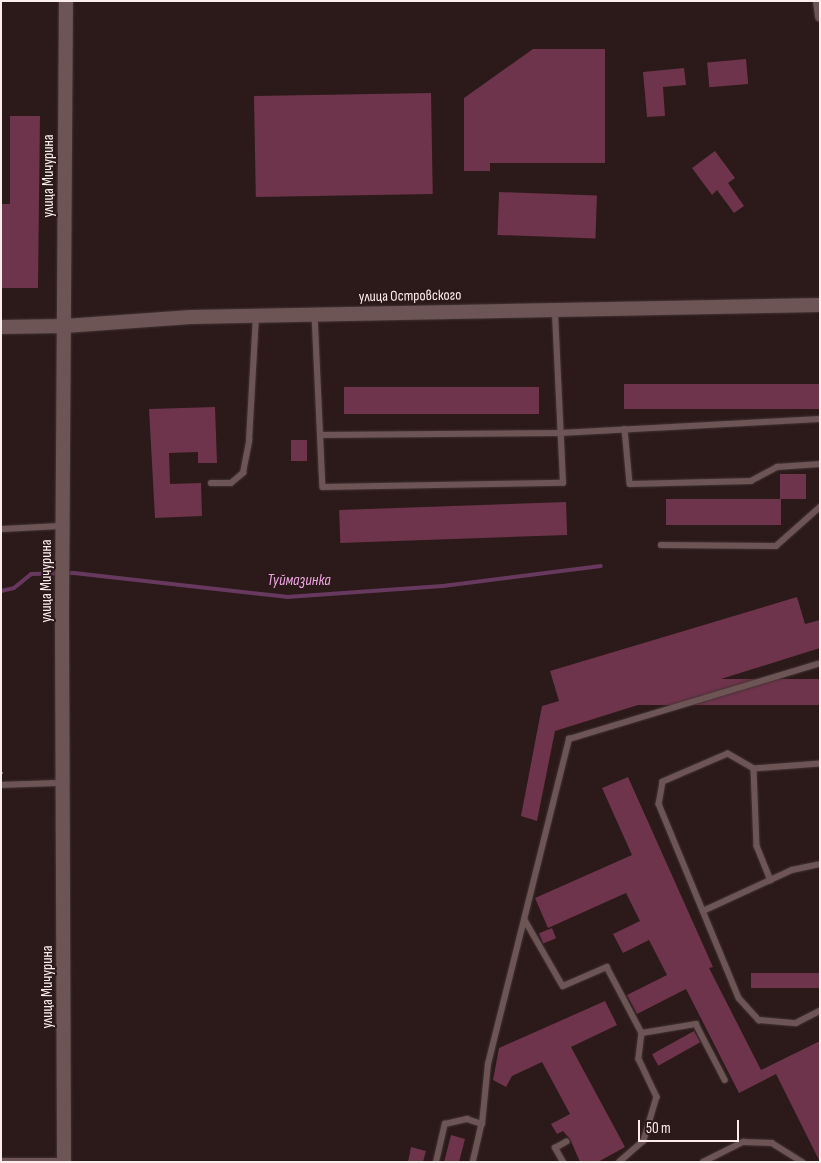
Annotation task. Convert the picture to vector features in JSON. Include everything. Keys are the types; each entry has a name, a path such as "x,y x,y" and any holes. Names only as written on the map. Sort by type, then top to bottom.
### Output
{"street":[{"name":"улица Мичурина","path":"64,1161 63,526 66,1"},
{"path":"818,1 820,16"},
{"name":"улица Островского","path":"1,327 65,326 256,315 820,305"}],"lane":[{"path":"315,314 322,487 563,483 555,309"},
{"path":"211,483 232,483 243,473 249,441 256,315"},
{"path":"320,435 560,433 820,419"},
{"path":"625,429 630,484 751,481 777,467 820,464"},
{"path":"661,544 776,546 820,507"},
{"path":"1,530 63,526"},
{"path":"473,1162 482,1124 488,1064 525,920 568,739 820,663"},
{"path":"820,764 754,770 728,754 663,782 659,804 739,998 759,1020 796,1023 820,1011"},
{"path":"754,770 757,846 772,880"},
{"path":"1,785 63,783"},
{"path":"703,911 772,880 820,864"},
{"path":"525,920 563,986 607,968 642,1033 638,1059 657,1097 644,1141 620,1162"},
{"path":"642,1033 696,1024 725,1080"},
{"path":"436,1162 446,1124 467,1119 482,1124"},
{"path":"563,1162 555,1148 566,1142"},
{"path":"703,1162 743,1142 772,1144 803,1162"},
{"path":"1,1161 64,1161"}],"path":[{"path":"1,773 6,773"}],"building":[{"path":"533,49 605,49 605,163 490,163 490,171 464,171 464,98"},
{"path":"746,59 748,84 709,87 707,62"},
{"path":"684,68 686,85 663,87 665,116 647,117 643,72"},
{"path":"431,93 433,194 256,197 254,96"},
{"path":"10,116 40,116 38,288 1,288 1,204 10,204"},
{"path":"715,151 735,178 728,183 744,206 734,213 717,190 712,195 692,168"},
{"path":"499,192 597,195 595,238 497,235"},
{"path":"624,384 820,384 820,409 624,409"},
{"path":"344,387 539,387 539,414 344,414"},
{"path":"215,407 217,463 198,463 198,452 169,453 170,484 201,483 202,516 155,518 149,409"},
{"path":"291,440 307,440 307,461 291,461"},
{"path":"780,474 806,474 806,499 780,499"},
{"path":"666,499 781,499 781,525 666,525"},
{"path":"566,502 567,535 340,543 339,510"},
{"path":"797,597 805,624 820,620 820,648 555,731 537,821 521,816 542,706 559,701 550,671"},
{"path":"604,679 820,679 820,705 604,705"},
{"path":"628,777 713,967 709,968 761,1070 820,1041 820,1162 776,1074 739,1093 686,989 637,1014 627,995 667,975 649,940 623,953 613,934 640,921 626,893 548,928 535,898 632,855 602,788"},
{"path":"552,928 556,938 543,943 539,933"},
{"path":"751,973 820,973 820,988 751,988"},
{"path":"605,1001 617,1025 571,1047 625,1147 598,1162 580,1162 570,1139 563,1131 557,1134 551,1124 570,1114 542,1062 512,1076 506,1087 493,1080 499,1048"},
{"path":"694,1031 700,1042 658,1066 652,1054"},
{"path":"451,1135 465,1139 459,1162 444,1162"},
{"path":"411,1147 426,1151 423,1162 408,1162"}],"waterway":[{"name":"Туймазинка","path":"1,591 14,588 31,574 74,573 287,597 443,586 601,566"}]}
